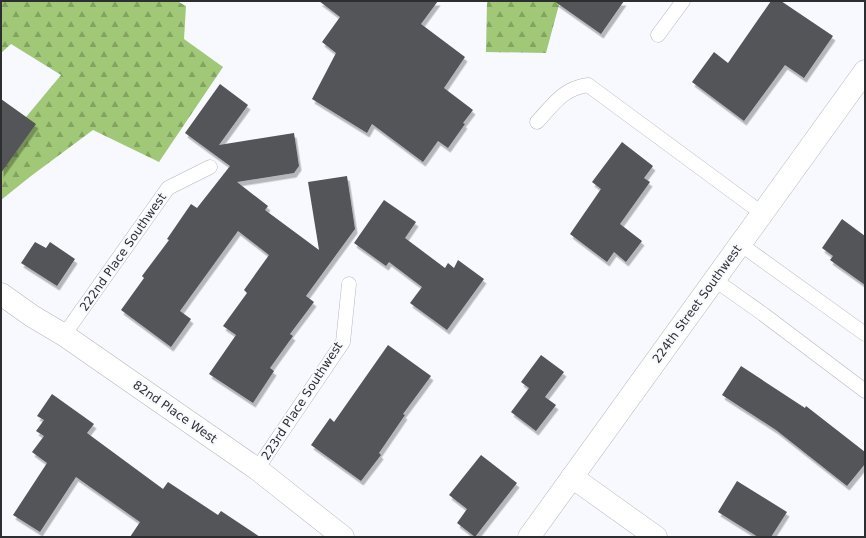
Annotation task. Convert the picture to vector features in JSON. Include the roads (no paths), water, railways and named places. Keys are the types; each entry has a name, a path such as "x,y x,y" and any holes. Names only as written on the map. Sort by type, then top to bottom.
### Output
{"street":[{"name":"224th Street Southwest","path":"529,537 865,71"},
{"name":"82nd Place West","path":"1,294 32,316 64,335 258,469 343,537"},
{"path":"572,477 656,537"}],"lane":[{"path":"658,35 683,1"},
{"path":"537,122 560,96 576,87 588,85 763,214"},
{"name":"222nd Place Southwest","path":"64,335 168,188 210,167"},
{"path":"740,244 865,334"},
{"path":"715,280 763,314 865,391"},
{"name":"223rd Place Southwest","path":"258,469 343,342 349,284"}]}
